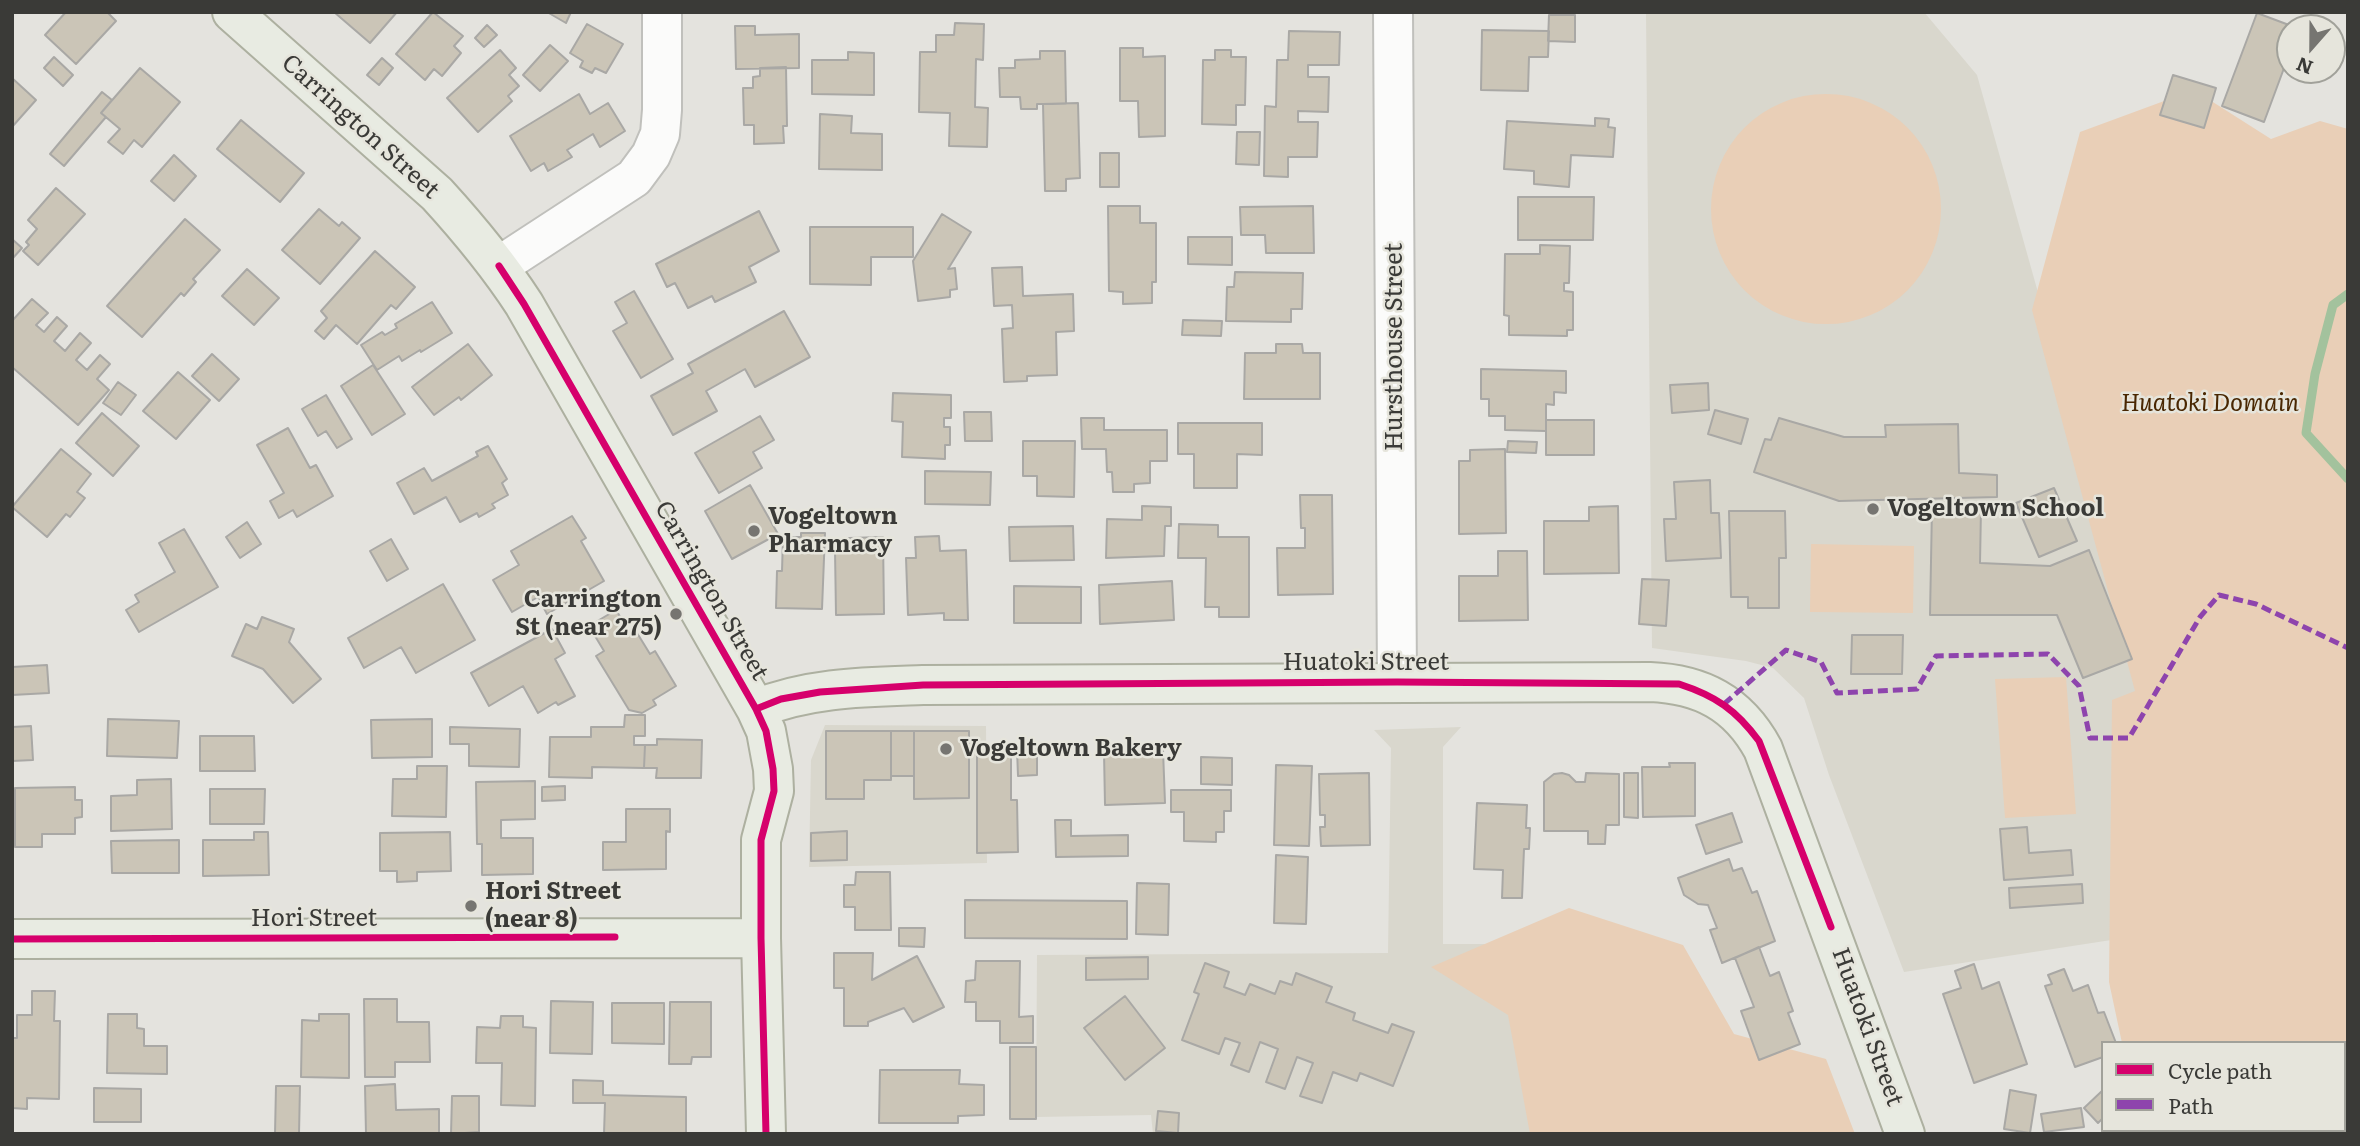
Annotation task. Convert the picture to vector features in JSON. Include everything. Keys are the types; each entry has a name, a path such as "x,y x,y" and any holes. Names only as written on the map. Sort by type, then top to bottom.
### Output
{"main road":[{"name":"Carrington Street","path":"232,12 437,194 499,266 524,304 757,709 766,731 774,769 774,791 761,840 766,1134"},
{"name":"Huatoki Street","path":"757,709 781,699 820,692 923,684 1673,683 1704,692 1744,721 1763,749 1905,1134"},
{"name":"Hori Street","path":"12,939 761,937"}],"street":[{"path":"499,266 634,178 651,155 660,134 663,12"},
{"name":"Hursthouse Street","path":"1393,12 1396,682"}],"shaded area":[{"name":"Vogeltown School","path":"1646,12 1924,12 1977,75 2060,371 2137,675 2189,928 1904,972 1829,775 1804,698 1773,668 1746,661 1652,648"},
{"path":"825,725 986,726 987,863 809,867 811,760"},
{"path":"1461,727 1443,747 1443,944 1557,944 1566,1134 1153,1134 1151,1115 1036,1117 1037,955 1388,953 1391,748 1374,730"}],"green space":[{"name":"Huatoki Domain","path":"2194,90 2271,139 2320,121 2348,129 2348,1105 2346,1041 2122,1041 2109,982 2112,700 2135,691 2032,310 2080,132"},
{"path":"1826,94 1870,103 1899,120 1915,136 1936,176 1941,209 1932,253 1915,282 1899,298 1859,319 1826,324 1782,315 1753,298 1737,282 1716,242 1711,209 1720,165 1737,136 1753,120 1793,99"},
{"path":"1811,544 1914,546 1913,613 1810,612"},
{"path":"2066,677 2076,814 2005,818 1995,679"},
{"path":"1569,908 1683,945 1734,1034 1826,1059 1855,1134 1530,1134 1508,1015 1431,967"}],"building":[{"path":"66,12 107,12 116,21 76,64 45,35"},
{"path":"334,12 397,12 370,43"},
{"path":"433,12 463,36 454,46 461,53 442,76 434,69 425,80 396,54"},
{"path":"547,12 571,12 566,23"},
{"path":"2257,13 2276,20 2276,84 2278,84 2264,122 2222,106"},
{"path":"1549,15 1575,15 1575,42 1548,41"},
{"path":"955,23 984,24 983,60 976,59 975,107 988,108 987,147 949,146 950,113 919,112 920,52 936,52 936,35 954,35"},
{"path":"587,24 623,44 606,73 595,68 592,73 580,67 583,61 570,53"},
{"path":"487,25 497,35 484,47 475,38"},
{"path":"735,26 755,26 755,35 799,34 799,68 736,69"},
{"path":"1482,30 1549,31 1548,57 1529,57 1528,91 1481,90"},
{"path":"1289,31 1340,32 1339,65 1308,65 1308,77 1329,77 1328,112 1298,111 1298,122 1318,122 1317,157 1288,157 1288,177 1264,176 1265,106 1276,107 1277,60 1288,60"},
{"path":"550,45 568,61 540,91 523,75"},
{"path":"1120,48 1143,48 1143,57 1165,56 1165,136 1139,137 1138,101 1120,101"},
{"path":"500,50 516,68 509,75 519,86 508,96 512,101 478,132 447,98"},
{"path":"1215,50 1231,50 1231,57 1246,57 1245,105 1236,105 1236,125 1202,124 1203,60 1215,60"},
{"path":"1040,51 1065,51 1066,104 1037,104 1037,109 1021,109 1020,97 1000,97 999,68 1015,68 1015,60 1040,59"},
{"path":"848,52 874,53 874,95 812,94 812,60 848,60"},
{"path":"54,57 73,75 63,86 44,68"},
{"path":"382,58 393,68 379,85 367,75"},
{"path":"786,67 787,126 783,126 784,143 754,144 754,125 744,125 743,88 753,88 753,77 760,76 760,68"},
{"path":"140,68 180,102 142,147 134,140 123,154 108,142 120,129 101,113"},
{"path":"2173,75 2216,88 2204,128 2160,115"},
{"path":"12,78 36,100 12,127"},
{"path":"102,92 112,100 101,113 106,117 64,166 50,154"},
{"path":"579,94 590,114 608,103 625,131 600,147 593,134 567,150 572,157 548,171 544,163 531,171 510,136"},
{"path":"1078,103 1080,178 1066,179 1066,191 1045,191 1043,104"},
{"path":"820,114 852,116 851,133 882,134 882,170 819,169"},
{"path":"1595,118 1609,119 1608,127 1615,128 1613,157 1571,155 1569,187 1534,184 1534,171 1504,169 1507,121 1595,126"},
{"path":"241,120 304,173 280,202 217,149"},
{"path":"1237,132 1260,132 1259,165 1236,164"},
{"path":"1100,153 1119,153 1119,187 1100,187"},
{"path":"174,155 196,176 174,201 151,181"},
{"path":"56,188 85,214 38,265 23,251 29,245 26,242 37,229 28,220"},
{"path":"1518,197 1594,197 1593,240 1518,240"},
{"path":"1108,206 1140,206 1140,223 1156,223 1156,282 1152,282 1152,303 1123,304 1123,292 1109,291"},
{"path":"1313,206 1314,253 1266,253 1265,235 1241,235 1240,207"},
{"path":"319,209 339,226 342,222 360,238 320,284 282,250"},
{"path":"759,211 779,251 749,267 756,282 715,302 712,296 688,308 675,283 667,287 656,264"},
{"path":"942,214 971,232 948,269 955,268 957,289 950,290 950,297 918,301 913,261"},
{"path":"185,219 220,250 193,279 196,282 184,296 181,293 142,337 107,306"},
{"path":"810,227 913,227 913,257 871,257 871,285 810,284"},
{"path":"1188,237 1232,237 1232,265 1188,264"},
{"path":"12,239 22,248 12,259"},
{"path":"1540,245 1570,246 1569,283 1564,283 1564,291 1573,292 1573,330 1567,330 1567,336 1509,335 1509,316 1504,315 1505,254 1540,254"},
{"path":"375,251 415,287 396,309 391,305 357,344 336,325 324,339 315,331 327,318 321,311"},
{"path":"1022,267 1023,296 1073,294 1074,331 1056,332 1057,375 1027,376 1027,381 1004,382 1002,329 1013,328 1012,305 994,306 992,268"},
{"path":"247,269 279,298 254,325 222,296"},
{"path":"1235,272 1303,273 1302,309 1291,309 1291,322 1226,321 1227,287 1234,287"},
{"path":"634,291 673,359 641,378 613,331 627,323 615,302"},
{"path":"32,299 48,313 36,325 44,332 57,317 67,326 54,341 65,351 80,333 91,343 76,360 87,370 100,355 110,364 97,379 109,390 78,425 12,367 12,321"},
{"path":"432,302 452,333 421,352 420,350 402,361 399,356 377,370 361,345 382,332 385,335 397,328 395,324"},
{"path":"784,311 810,357 755,387 745,369 706,391 717,411 673,435 651,396 693,373 688,364"},
{"path":"1183,320 1222,321 1221,336 1182,335"},
{"path":"468,344 492,375 461,400 459,397 434,415 412,387"},
{"path":"1276,344 1302,344 1303,353 1320,353 1320,399 1244,399 1245,353 1276,353"},
{"path":"212,354 239,379 219,401 192,376"},
{"path":"373,365 405,414 372,435 341,386"},
{"path":"1481,369 1566,371 1566,393 1554,392 1554,405 1546,404 1546,431 1505,430 1505,416 1489,416 1489,399 1481,399"},
{"path":"178,372 210,400 176,439 143,411"},
{"path":"118,382 136,395 121,415 103,403"},
{"path":"1708,383 1709,410 1672,413 1670,385"},
{"path":"893,393 951,395 951,418 944,418 944,427 950,427 950,445 945,445 945,459 902,457 903,422 892,421"},
{"path":"326,395 352,439 337,448 326,431 318,436 302,409"},
{"path":"1715,410 1748,419 1741,444 1708,434"},
{"path":"964,412 991,412 992,441 965,441"},
{"path":"102,413 139,446 113,476 76,443"},
{"path":"760,416 774,440 753,452 762,468 719,493 695,453"},
{"path":"1081,418 1104,418 1104,430 1167,430 1167,461 1150,461 1150,483 1134,484 1134,492 1113,492 1112,472 1107,472 1106,449 1082,449"},
{"path":"1779,418 1844,437 1886,437 1885,425 1958,424 1959,473 1997,475 1997,497 1839,501 1754,472 1765,439 1771,440"},
{"path":"1546,420 1594,420 1594,455 1546,455"},
{"path":"1178,423 1262,423 1262,455 1237,454 1237,488 1194,488 1194,454 1178,454"},
{"path":"288,428 310,468 316,465 333,496 297,517 293,510 279,518 270,501 284,493 257,445"},
{"path":"1023,441 1075,441 1074,497 1037,496 1037,476 1023,476"},
{"path":"1508,441 1537,442 1536,453 1507,452"},
{"path":"488,446 507,479 502,483 508,495 492,504 495,508 479,517 477,513 460,522 446,497 414,514 397,483 424,468 432,481 478,456 476,452"},
{"path":"61,449 91,474 77,492 85,498 70,517 66,514 47,537 12,507"},
{"path":"1505,449 1506,533 1459,534 1459,461 1470,461 1470,450"},
{"path":"925,471 991,472 990,505 925,504"},
{"path":"1710,480 1711,513 1719,513 1721,558 1666,561 1664,519 1676,519 1674,482"},
{"path":"750,485 778,534 732,559 705,511"},
{"path":"2054,488 2077,541 2039,557 2016,503"},
{"path":"1300,495 1332,495 1333,594 1278,595 1277,548 1305,548 1305,528 1301,528"},
{"path":"1142,506 1171,507 1171,526 1165,526 1164,556 1106,558 1107,519 1142,520"},
{"path":"1618,506 1619,573 1544,574 1544,521 1589,521 1589,507"},
{"path":"1932,508 1981,508 1980,563 2050,566 2089,550 2132,659 2083,678 2057,615 1930,615"},
{"path":"1729,511 1785,511 1786,558 1779,558 1779,608 1748,608 1748,597 1731,597"},
{"path":"572,516 586,538 581,541 604,581 547,614 538,597 512,612 493,580 519,565 511,551"},
{"path":"247,522 261,544 240,558 226,537"},
{"path":"1179,524 1218,525 1218,537 1249,537 1249,617 1219,617 1219,607 1205,607 1206,558 1178,558"},
{"path":"1073,526 1074,560 1010,561 1009,527"},
{"path":"184,529 218,587 139,632 126,610 139,602 135,595 175,572 159,543"},
{"path":"801,533 825,533 822,609 776,608 777,571 782,571 783,537 801,537"},
{"path":"939,536 940,551 966,550 968,620 944,620 944,613 908,615 906,558 916,558 915,537"},
{"path":"883,537 884,614 836,615 835,550 849,549 849,538"},
{"path":"391,539 408,569 387,581 370,551"},
{"path":"1498,551 1527,551 1528,620 1459,621 1459,576 1498,576"},
{"path":"1642,579 1669,580 1666,626 1639,624"},
{"path":"1172,581 1174,620 1100,624 1099,585"},
{"path":"443,584 475,640 416,673 401,647 364,668 348,638"},
{"path":"1014,586 1081,587 1081,623 1014,623"},
{"path":"616,610 629,631 634,628 650,654 655,651 676,686 653,700 656,705 642,713 629,710 596,656 604,651 589,626"},
{"path":"262,617 294,629 289,642 321,679 293,703 263,669 232,656 246,624 257,629"},
{"path":"552,629 565,653 555,659 575,696 558,705 556,702 538,713 523,686 489,706 471,673"},
{"path":"1852,635 1903,635 1902,674 1851,674"},
{"path":"47,665 49,693 12,695 12,667"},
{"path":"625,715 645,715 645,736 634,736 634,745 645,745 644,768 592,767 592,778 549,777 550,737 591,737 591,727 624,727"},
{"path":"108,719 179,721 177,758 107,756"},
{"path":"432,719 432,757 372,758 371,720"},
{"path":"31,726 33,760 12,761 12,727"},
{"path":"450,727 520,729 519,767 469,766 469,744 450,744"},
{"path":"826,731 891,731 891,780 864,780 864,799 826,799"},
{"path":"891,731 914,731 914,776 891,776"},
{"path":"914,731 969,731 969,798 914,799"},
{"path":"200,736 254,736 255,771 200,771"},
{"path":"657,739 702,740 701,778 656,778 657,768 644,768 645,745 657,745"},
{"path":"977,748 1011,748 1011,800 1017,800 1018,852 977,853"},
{"path":"1017,749 1037,749 1037,775 1018,776"},
{"path":"1163,750 1165,803 1105,805 1104,752"},
{"path":"1201,757 1232,758 1232,785 1201,784"},
{"path":"1669,763 1695,763 1695,816 1643,817 1642,767 1670,767"},
{"path":"1276,765 1312,766 1309,846 1274,845"},
{"path":"417,766 447,766 446,817 392,816 393,779 417,779"},
{"path":"1369,773 1370,845 1321,846 1320,827 1325,827 1325,815 1320,815 1319,774"},
{"path":"1586,773 1619,774 1619,825 1606,825 1605,844 1588,844 1588,831 1544,831 1544,782 1554,774 1569,775 1576,782 1585,782"},
{"path":"1624,773 1638,773 1638,818 1624,817"},
{"path":"171,779 172,829 111,831 111,796 137,795 137,780"},
{"path":"535,781 535,819 501,820 501,838 533,838 533,874 482,875 482,844 477,844 476,782"},
{"path":"565,786 565,800 542,801 542,787"},
{"path":"75,787 75,800 82,800 82,817 75,818 75,834 42,834 42,847 15,847 15,788"},
{"path":"210,789 265,789 264,824 210,824"},
{"path":"1171,790 1231,790 1231,811 1224,811 1224,832 1216,832 1216,842 1184,841 1184,812 1171,812"},
{"path":"1477,803 1527,805 1529,849 1524,849 1522,898 1502,898 1503,870 1474,869"},
{"path":"626,809 670,809 670,832 666,831 666,869 603,870 603,842 626,842"},
{"path":"1732,813 1742,842 1706,854 1696,825"},
{"path":"1055,820 1071,820 1071,836 1128,835 1128,856 1056,857"},
{"path":"2027,827 2029,853 2071,850 2073,875 2004,880 2000,829"},
{"path":"847,831 847,860 811,861 811,833"},
{"path":"254,832 268,832 269,875 203,876 203,840 254,840"},
{"path":"450,832 451,871 417,872 417,881 397,882 397,871 380,871 380,833"},
{"path":"179,840 179,873 112,873 111,841"},
{"path":"1276,855 1308,857 1306,924 1274,923"},
{"path":"1729,859 1733,871 1742,868 1752,893 1757,891 1775,941 1722,963 1710,930 1717,928 1708,905 1698,904 1684,895 1678,878"},
{"path":"856,872 890,872 891,930 855,930 855,907 844,907 844,885 855,885"},
{"path":"1137,883 1169,884 1168,935 1136,934"},
{"path":"2082,884 2083,903 2010,908 2009,888"},
{"path":"965,900 1127,901 1127,939 965,938"},
{"path":"899,928 925,928 924,947 899,946"},
{"path":"1759,947 1770,976 1779,972 1793,1011 1788,1013 1800,1044 1759,1060 1741,1011 1754,1007 1735,958"},
{"path":"834,953 873,953 872,980 917,956 944,1007 913,1022 904,1008 868,1022 868,1026 844,1026 844,988 834,988"},
{"path":"1148,957 1148,979 1086,980 1086,958"},
{"path":"976,961 1020,961 1019,1017 1033,1016 1033,1043 1000,1043 1000,1021 976,1021 976,1002 965,1002 966,981 975,980"},
{"path":"1205,963 1229,972 1224,987 1245,995 1250,984 1275,994 1280,981 1292,985 1296,973 1332,987 1326,1002 1355,1013 1353,1020 1388,1033 1392,1024 1414,1032 1393,1086 1360,1073 1357,1081 1333,1072 1322,1103 1300,1096 1313,1063 1297,1057 1285,1089 1266,1082 1278,1049 1260,1042 1249,1072 1231,1065 1240,1043 1225,1038 1219,1054 1182,1040 1199,994 1194,992"},
{"path":"1974,964 1982,989 1999,982 2027,1064 1974,1083 1943,994 1961,988 1955,971"},
{"path":"2064,969 2073,991 2088,985 2098,1013 2104,1012 2115,1041 2101,1041 2101,1058 2075,1067 2045,986 2052,984 2048,975"},
{"path":"32,991 55,991 54,1021 60,1021 59,1099 27,1098 27,1109 12,1108 12,1038 17,1038 17,1015 32,1015"},
{"path":"1125,996 1165,1048 1125,1080 1084,1028"},
{"path":"364,999 397,999 397,1022 429,1022 430,1062 395,1062 395,1077 365,1077"},
{"path":"551,1001 593,1002 592,1054 550,1053"},
{"path":"670,1002 711,1002 711,1057 692,1057 691,1064 669,1064"},
{"path":"612,1003 664,1003 664,1044 612,1043"},
{"path":"108,1014 137,1014 137,1028 144,1029 144,1046 167,1046 167,1074 107,1073"},
{"path":"319,1014 349,1014 349,1078 301,1077 302,1020 319,1021"},
{"path":"501,1016 523,1016 523,1027 536,1028 535,1106 501,1105 502,1063 476,1063 477,1027 500,1028"},
{"path":"1010,1047 1036,1047 1036,1119 1010,1119"},
{"path":"880,1070 960,1070 959,1084 984,1085 984,1115 958,1116 958,1123 879,1123"},
{"path":"573,1080 603,1081 603,1095 686,1097 686,1134 604,1134 605,1103 573,1103"},
{"path":"395,1084 396,1110 439,1109 439,1134 366,1134 365,1086"},
{"path":"276,1086 300,1086 299,1134 275,1134"},
{"path":"94,1088 141,1089 141,1122 94,1122"},
{"path":"2010,1090 2036,1095 2030,1133 2004,1129"},
{"path":"2101,1092 2101,1120 2098,1123 2084,1108"},
{"path":"452,1096 479,1096 479,1132 451,1134"},
{"path":"2081,1108 2084,1127 2044,1132 2041,1114"},
{"path":"1158,1111 1179,1113 1178,1133 1156,1131"}],"waterway":[{"path":"2348,294 2333,305 2315,374 2306,433 2348,479"}],"marked path":[{"path":"1724,704 1786,650 1821,662 1837,693 1917,689 1936,656 2048,654 2079,686 2090,738 2129,738 2200,617 2219,595 2256,604 2348,648"}],"cycle path":[{"path":"499,266 524,304 756,709 766,731 774,791 761,840 766,1134"},
{"path":"756,709 781,699 820,692 923,685 1397,682 1679,684 1724,705 1759,741 1831,927"},
{"path":"12,939 615,937"}],"place":[{"name":"Vogeltown School","path":"1873,509"},
{"name":"Vogeltown Pharmacy","path":"754,531"},
{"name":"Carrington St (near 275)","path":"676,614"},
{"name":"Vogeltown Bakery","path":"946,749"},
{"name":"Hori Street (near 8)","path":"471,906"}]}
